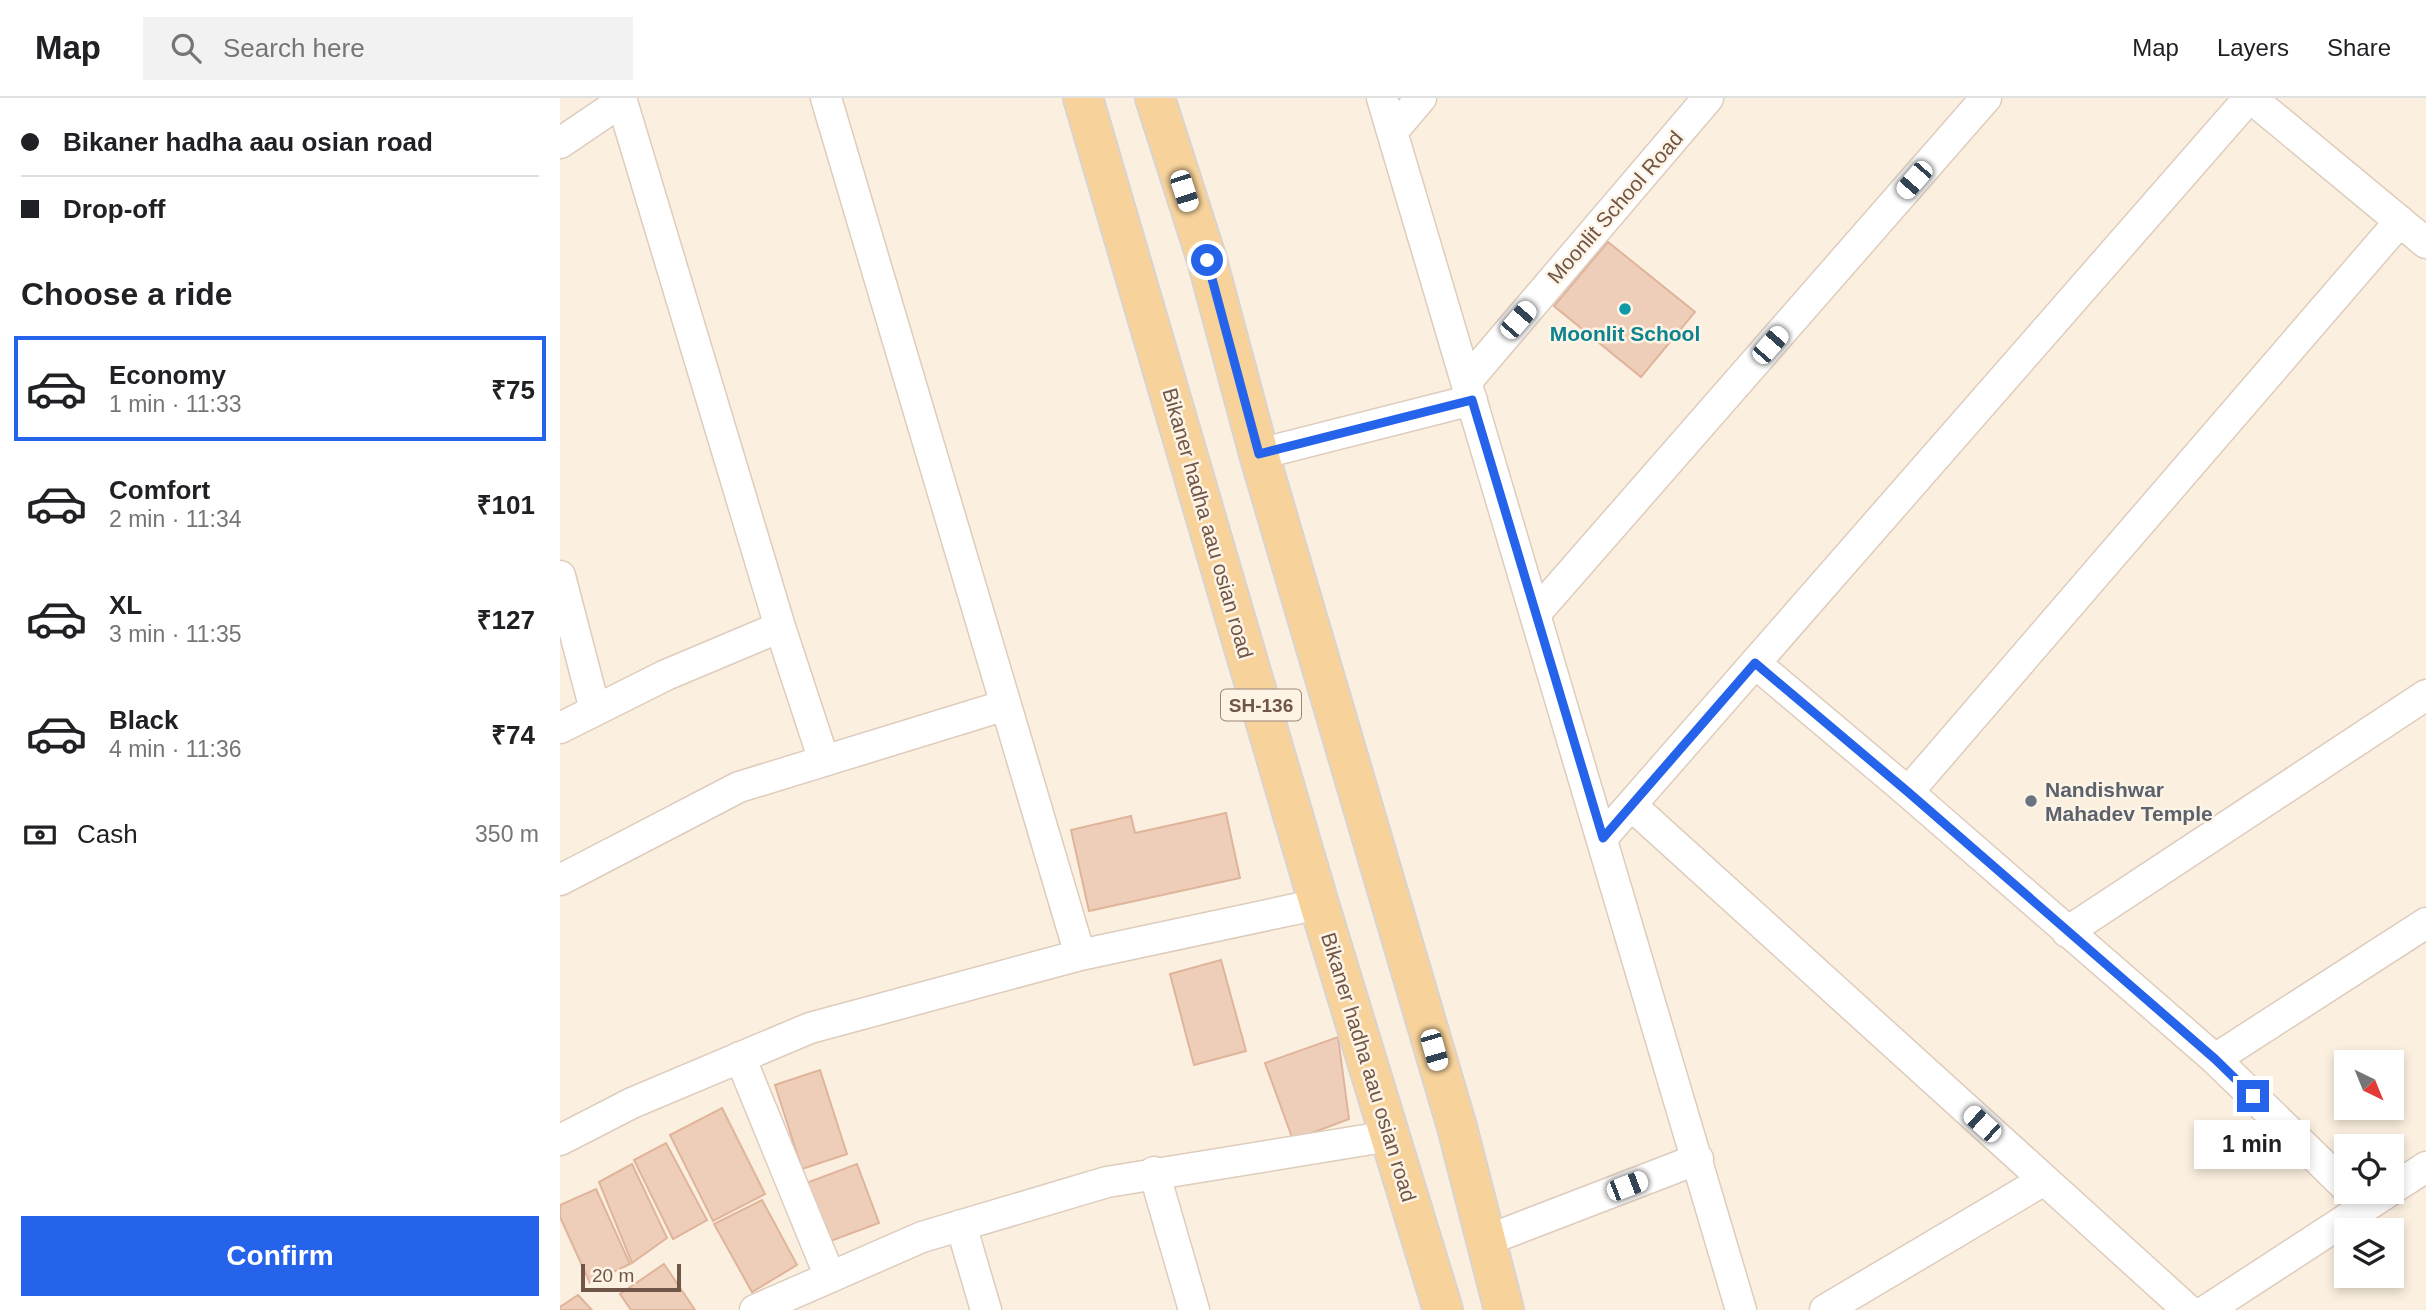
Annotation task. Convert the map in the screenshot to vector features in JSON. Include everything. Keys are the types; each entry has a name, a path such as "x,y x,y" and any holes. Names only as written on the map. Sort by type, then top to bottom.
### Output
{"main road":[{"name":"Bikaner hadha aau osian road","path":"1083,98 1319,904 1443,1310"},
{"name":"SH-136","path":"1154,98 1207,260 1259,454 1453,1113 1504,1310"}],"street":[{"path":"826,98 1080,955"},
{"path":"1382,98 1741,1310"},
{"path":"1392,132 1421,98"},
{"name":"Moonlit School Road","path":"1469,390 1708,98"},
{"path":"1536,613 1986,98"},
{"path":"1603,838 2250,98 2426,243"},
{"path":"560,144 622,99 780,627 824,761"},
{"path":"1908,792 2400,221"},
{"path":"1259,454 1469,390"},
{"path":"560,576 595,710"},
{"path":"560,728 666,675 780,627"},
{"path":"1755,663 1908,792 2334,1163"},
{"path":"2067,932 2426,695"},
{"path":"560,880 738,787 1006,705"},
{"path":"1631,805 2188,1310"},
{"path":"560,1140 632,1103 810,1028 1080,955 1319,904"},
{"path":"2215,1059 2426,923"},
{"path":"740,1057 830,1277"},
{"path":"755,1310 922,1237 1107,1182 1154,1172 1390,1136"},
{"path":"1485,1241 1698,1159"},
{"path":"2404,1177 2426,1167"},
{"path":"1154,1172 1194,1310"},
{"path":"1825,1310 2044,1180"},
{"path":"2207,1310 2244,1300 2356,1204"},
{"path":"961,1224 986,1310"}],"building":[{"name":"Moonlit School","path":"1608,242 1695,312 1641,377 1554,306"},
{"path":"1226,813 1240,878 1089,911 1071,830 1131,816 1135,833"},
{"path":"1221,960 1246,1051 1194,1065 1170,974"},
{"path":"1338,1037 1349,1119 1293,1140 1265,1063"},
{"path":"820,1070 847,1154 802,1169 775,1085"},
{"path":"722,1108 765,1194 713,1221 670,1135"},
{"path":"666,1143 707,1220 673,1239 634,1160"},
{"path":"632,1164 667,1238 632,1263 599,1182"},
{"path":"857,1164 879,1223 828,1242 806,1183"},
{"path":"596,1189 630,1264 590,1283 560,1217 560,1205"},
{"path":"762,1200 797,1265 752,1292 714,1224"},
{"path":"664,1264 695,1310 631,1310 620,1294"},
{"path":"578,1295 592,1310 560,1310 560,1307"}],"place":[{"name":"Moonlit School","path":"1625,309"},
{"name":"Nandishwar Mahadev Temple","path":"2031,801"}],"route":[{"path":"1207,260 1259,454 1472,400 1603,838 1755,663 1908,792 2215,1059 2253,1096"}]}
